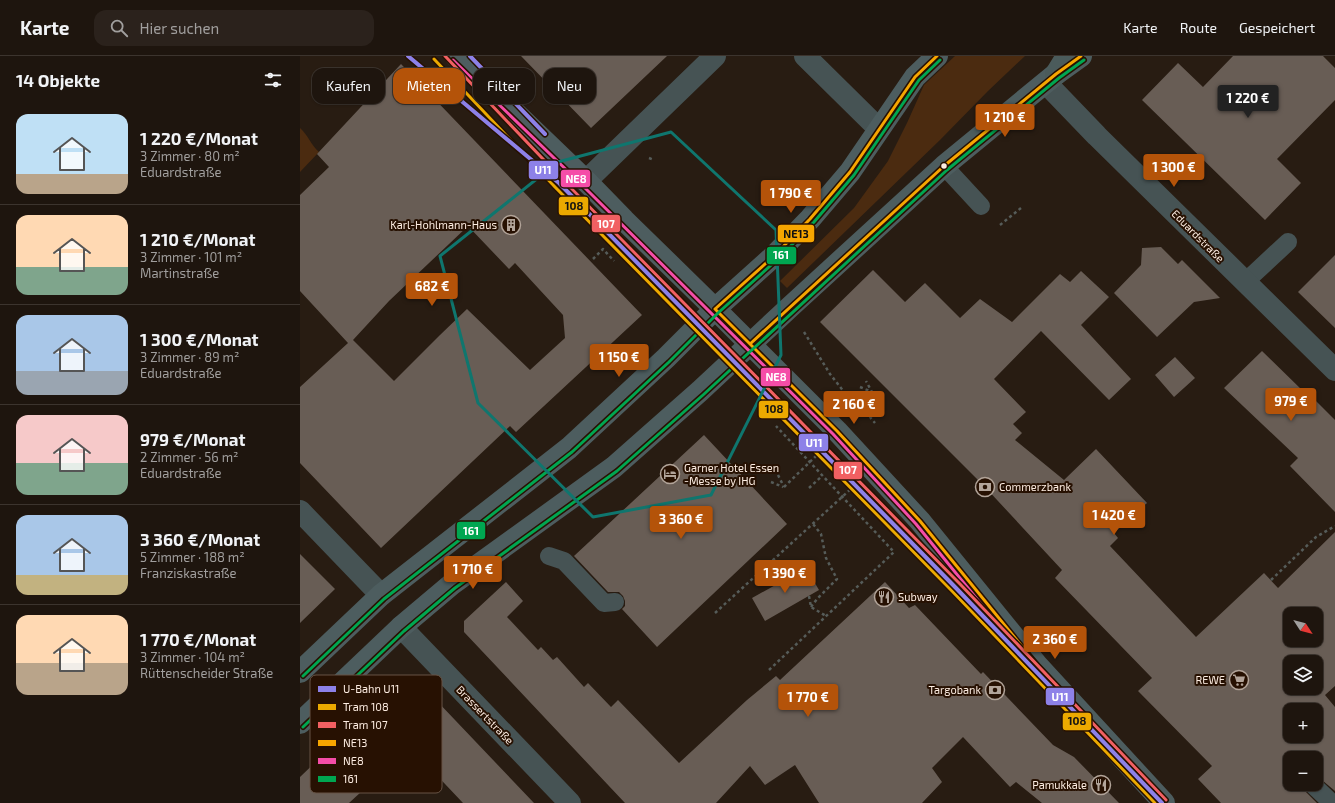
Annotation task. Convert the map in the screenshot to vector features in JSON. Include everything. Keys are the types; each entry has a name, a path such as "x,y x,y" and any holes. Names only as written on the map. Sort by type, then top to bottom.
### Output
{"main road":[{"path":"456,56 586,181 837,431 920,521 1037,665 1164,803"},
{"path":"300,672 381,595 569,448 666,358 715,309 775,255 810,219 850,172 915,77 937,56"},
{"path":"350,675 401,627 452,584 614,467 700,391 944,166 1056,71 1082,56"},
{"path":"300,723 310,713"}],"street":[{"path":"586,181 716,56"},
{"path":"805,56 879,129"},
{"name":"Eduardstraße","path":"1056,71 1097,136 1335,370"},
{"path":"300,511 381,595"},
{"name":"Brassertstraße","path":"401,627 570,803"}],"lane":[{"path":"944,166 981,206"},
{"path":"1245,282 1288,242"},
{"path":"549,556 564,562 604,603 615,602"},
{"path":"1319,791 1332,803"}],"path":[{"path":"1000,225 1021,208"},
{"path":"593,259 603,249 614,261"},
{"path":"802,328 830,374 859,411 870,417 875,423"},
{"path":"859,411 876,396 866,381"},
{"path":"860,387 872,392"},
{"path":"769,670 894,552 776,426"},
{"path":"784,487 816,456"},
{"path":"715,613 872,469"},
{"path":"778,475 784,487"},
{"path":"809,488 822,476"},
{"path":"771,482 784,487"},
{"path":"811,607 816,599 837,579 826,558 822,534 813,524"},
{"path":"1271,580 1316,537 1335,526"},
{"path":"809,596 811,607 826,616"}],"highlighted area":[{"path":"671,132 776,230 781,355 711,495 593,517 478,403 440,256 558,162"}],"shaded area":[{"path":"955,56 1025,56 787,288 780,281 854,208 888,161 924,85"},
{"path":"300,128 319,152 300,172"}],"building":[{"path":"521,56 667,56 591,128 568,104 596,104 596,68 543,68 543,79 535,70 535,68 533,68"},
{"path":"1233,56 1323,56 1335,68 1335,100 1277,159 1301,183 1265,220 1142,100 1178,63 1203,87"},
{"path":"401,64 405,68 397,68"},
{"path":"393,73 393,104 439,104 642,315 516,432 510,426 381,548 300,463 300,387 348,343 300,291 300,195 329,167 317,154 364,104 385,104 385,81","holes":["468,226 509,269 515,263 563,315 565,338 530,370 467,309 394,381 353,340 389,301"]},
{"path":"1161,247 1178,264 1182,260 1220,298 1194,302 1157,337 1114,293 1141,265 1142,248"},
{"path":"1335,255 1335,328 1298,292"},
{"path":"873,270 905,302 925,283 960,318 980,299 1012,322 1060,274 1070,282 1081,271 1109,297 1081,325 1131,379 1109,400 1041,331 994,379 1026,412 1013,424 1022,433 1015,440 1064,480 1096,449 1147,503 1114,533 1118,538 1110,546 1196,637 1264,573 1278,588 1335,532 1335,686 1325,695 1335,707 1335,791 1323,781 1323,751 1283,751 1283,791 1305,791 1317,803 1221,803 1198,779 1212,766 1138,691 1152,678 1055,578 1062,570 985,487 820,322"},
{"path":"1262,351 1335,420 1335,512 1290,466 1298,458 1224,388"},
{"path":"1175,357 1195,378 1174,397 1155,375"},
{"path":"704,435 787,524 657,647 622,609 625,606 623,596 619,592 608,592 574,556"},
{"path":"300,554 335,589 300,623"},
{"path":"806,568 819,590 765,621 752,598"},
{"path":"506,582 523,601 507,617 538,650 541,647 553,660 557,657 584,687 588,683 611,707 618,700 679,763 747,700 776,676 780,680 885,582 909,608 915,605 981,674 983,672 1053,745 1074,757 1119,803 1042,803 1016,782 1010,787 963,737 932,768 942,782 922,803 819,803 795,765 765,785 750,766 716,803 625,803 464,632 464,621"},
{"path":"442,706 534,803 463,803 442,781"},
{"path":"310,767 310,793 360,793 349,803 300,803 300,777"}],"metro line":[{"name":"U11","path":"408,56 559,183 956,588 1162,803"},
{"name":"U11","path":"470,56 545,134"}],"tram line":[{"name":"107","path":"445,56 563,180 960,584 1166,800"},
{"name":"108","path":"434,59 555,187 952,591 1155,803"}],"transit line":[{"name":"NE13","path":"937,56 915,77 850,172 810,219 775,255 715,309 837,431 920,521 1037,665 1164,803"},
{"name":"NE13","path":"750,344 944,166 1056,74 1081,56"},
{"name":"NE8","path":"453,60 582,185 833,434 916,524 1033,668 1157,803"},
{"name":"161","path":"303,676 384,599 572,452 669,362 718,313 779,258 814,222 854,175 919,80 940,60"},
{"name":"161","path":"358,675 404,631 455,588 617,471 703,395 947,170 1059,78 1084,60"},
{"name":"161","path":"303,727 310,720"}],"place":[{"name":"Karl-Hohlmann-Haus","path":"511,225"},
{"name":"Garner Hotel Essen -Messe by IHG","path":"670,474"},
{"name":"Commerzbank","path":"985,487"},
{"name":"Subway","path":"884,597"},
{"name":"REWE","path":"1239,680"},
{"name":"Targobank","path":"995,690"},
{"name":"Pamukkale","path":"1101,785"}]}
